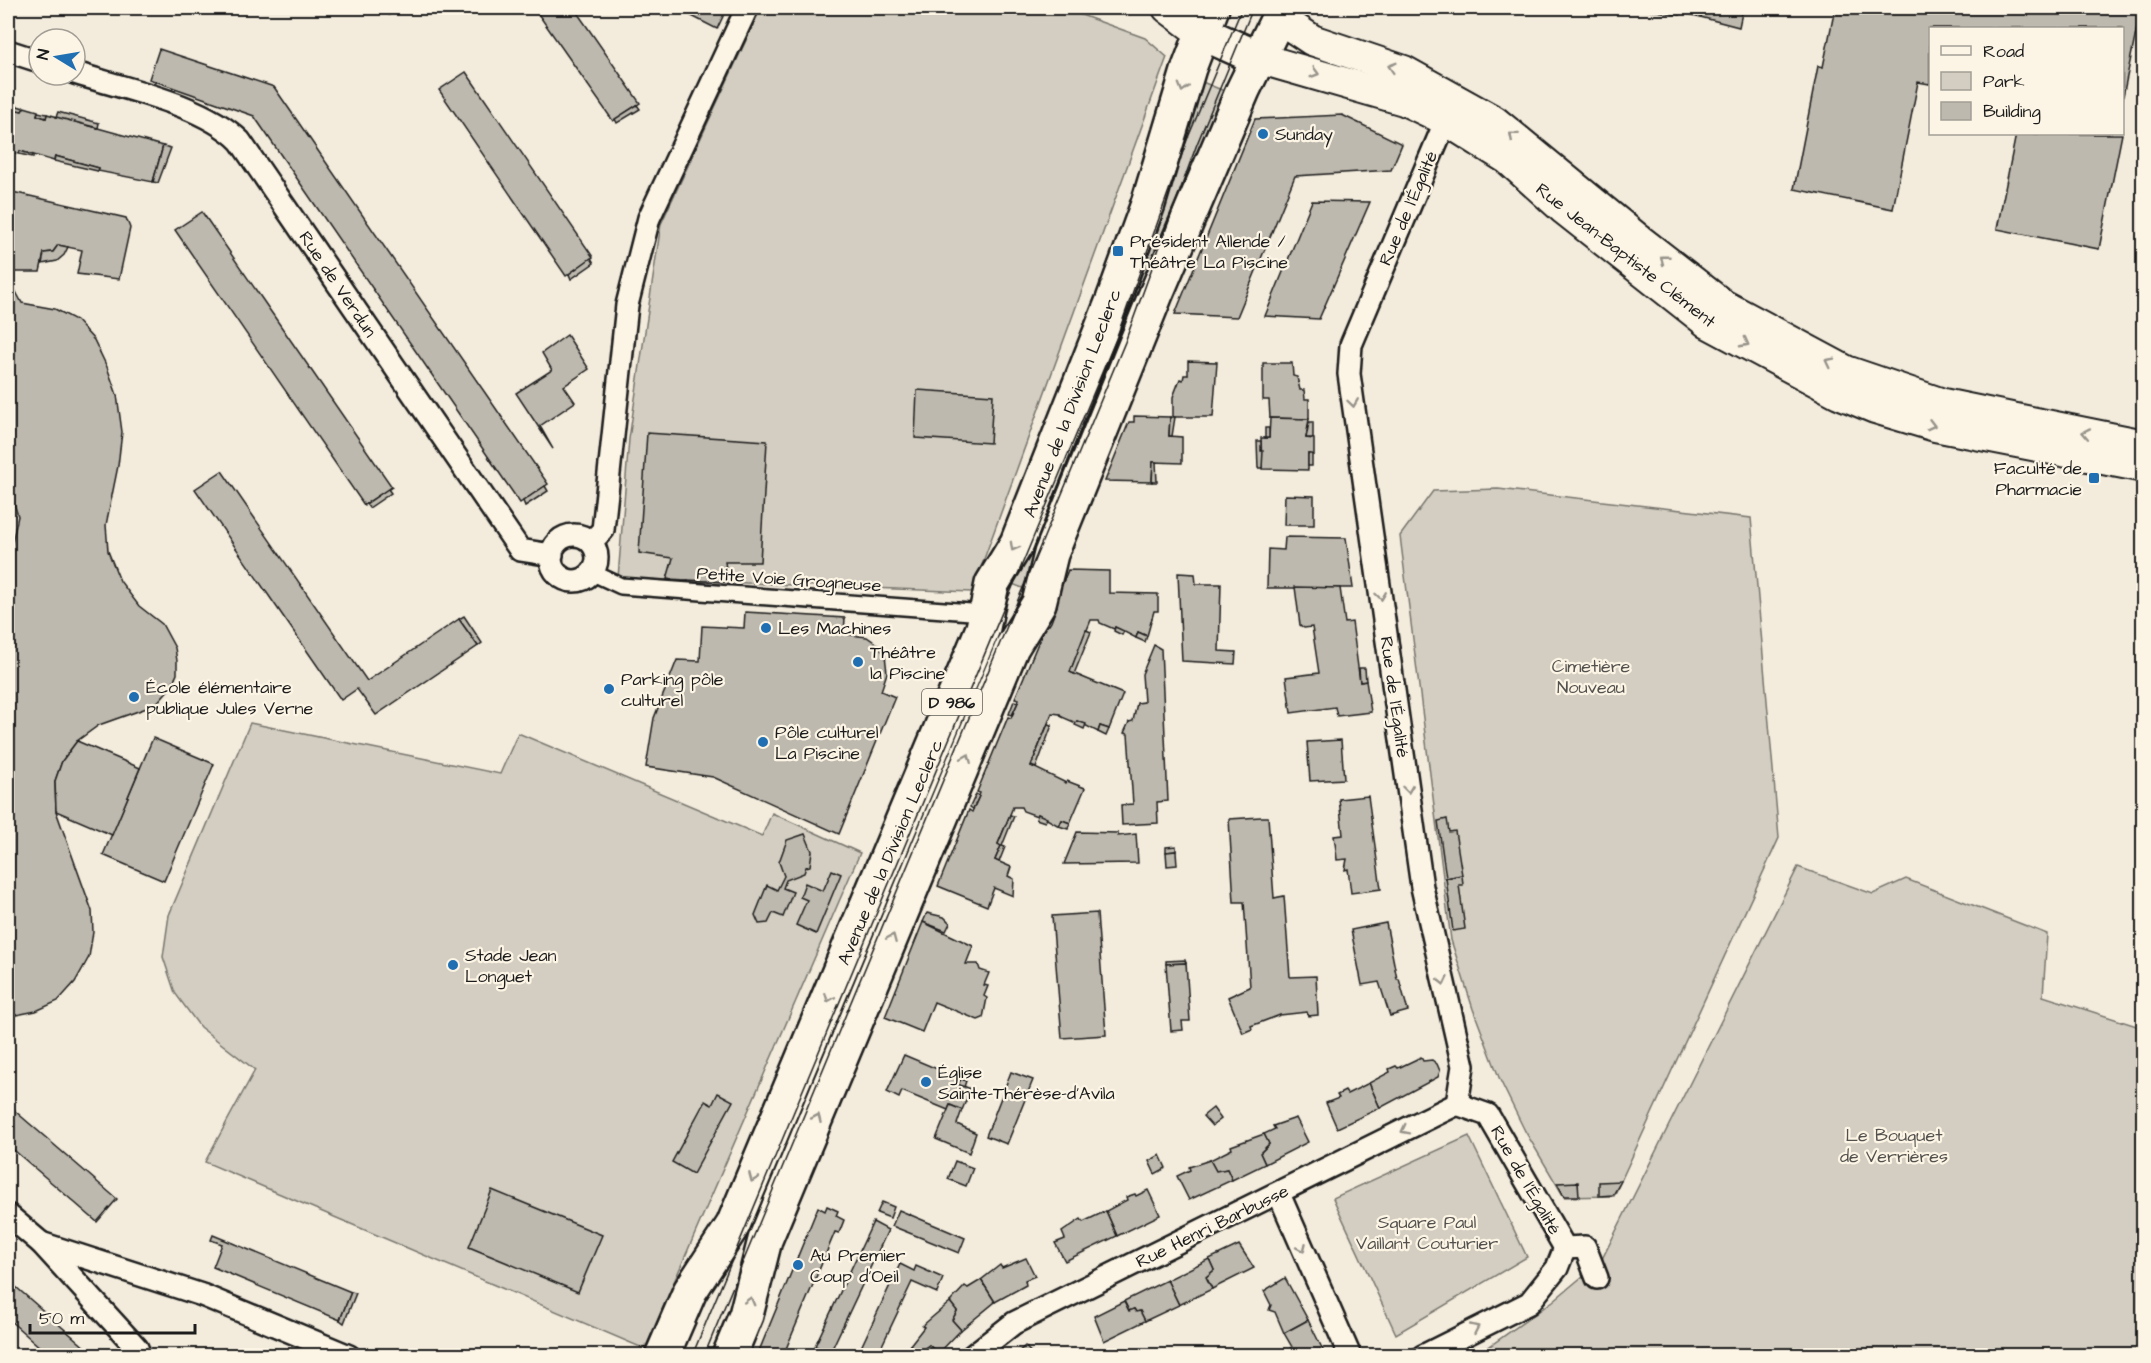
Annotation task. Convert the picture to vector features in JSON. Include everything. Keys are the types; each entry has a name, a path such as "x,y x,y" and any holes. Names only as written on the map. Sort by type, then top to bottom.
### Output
{"main road":[{"path":"1168,8 1206,20 1258,58"},
{"name":"Avenue de la Division Leclerc","path":"729,1356 746,1315 765,1240 1012,647 1039,603 1051,554 1156,294 1258,58 1275,11"},
{"name":"Rue Jean-Baptiste Clément","path":"1275,11 1312,40 1404,71 1494,121 1723,305 1846,371 1943,404 2144,444"},
{"name":"Avenue de la Division Leclerc","path":"662,1356 690,1291 733,1225 986,616 993,584 1017,543 1113,300 1148,204 1206,20"},
{"name":"Rue Jean-Baptiste Clément","path":"1258,58 1404,100 1446,120 1508,159 1565,210 1707,323 1839,393 1875,408 1935,426 2144,467"}],"street":[{"path":"591,542 603,530 627,305 649,218 747,8"},
{"path":"8,51 27,57"},
{"name":"Rue de Verdun","path":"87,77 206,116 226,127 240,141 520,550 552,555"},
{"name":"Rue de l'Égalité","path":"1446,120 1351,345 1349,374 1422,887 1463,1066 1457,1104 1488,1115 1566,1248"},
{"path":"578,536 591,542 597,555 592,573 578,581 564,579 554,569 552,555 564,538 578,536"},
{"name":"Petite Voie Grogneuse","path":"592,573 621,586 971,612 986,616"},
{"name":"Rue Henri Barbusse","path":"972,1356 1014,1323 1457,1104"},
{"path":"1279,1194 1350,1356"},
{"path":"8,1215 41,1243 137,1348 140,1356"},
{"path":"41,1243 201,1295 349,1356"},
{"path":"1423,1356 1529,1303 1557,1268 1566,1248 1585,1247 1597,1278"}],"green space":[{"path":"761,8 1062,8 1145,38 1167,57 972,592 618,578 629,439 661,224"},
{"path":"1195,79 1229,93 1035,593 1005,581"},
{"name":"Cimetière Nouveau","path":"1498,489 1751,518 1779,838 1614,1196 1564,1197 1525,1131 1500,1080 1473,1009 1451,940 1400,536 1433,491"},
{"path":"250,723 500,774 518,733 762,836 772,813 860,853 645,1349 205,1162 255,1070 200,1027 175,993 163,957 169,915"},
{"name":"Le Bouquet de Verrières","path":"1798,867 1873,894 1906,879 2047,934 2043,996 2143,1028 2143,1355 1476,1356 1553,1301 1601,1261"},
{"name":"Square Paul Vaillant Couturier","path":"1469,1136 1527,1257 1396,1334 1333,1198"}],"building":[{"path":"383,8 399,8 389,15"},
{"path":"534,8 574,8 640,103 613,121"},
{"path":"676,8 727,8 717,29"},
{"path":"1639,8 1743,8 1739,27 1681,12 1680,15"},
{"path":"1835,8 2141,8 2124,91 2124,27 1929,27 1929,84 1918,82 1893,209 1794,189 1818,66 1823,67"},
{"path":"159,49 274,87 548,484 520,503 254,116 149,79"},
{"path":"466,72 593,257 566,276 439,90"},
{"path":"8,103 14,105 13,109 22,111 24,107 38,111 37,115 46,118 47,114 163,146 153,182 98,171 99,168 55,156 54,161 20,151 19,154 8,152"},
{"path":"14,105 24,108 22,111 13,109"},
{"path":"637,105 640,109 617,123 615,119"},
{"path":"38,112 47,114 46,118 37,115"},
{"path":"58,112 99,123 98,128 56,117"},
{"path":"1342,115 1402,144 1391,170 1295,176 1237,317 1175,314 1255,119"},
{"path":"2016,135 2122,135 2099,249 1997,229"},
{"path":"163,146 171,148 158,183 153,182"},
{"path":"20,151 33,155 33,157 19,154"},
{"path":"55,156 99,168 98,171 54,161"},
{"path":"8,191 126,218 130,228 119,279 77,274 82,250 58,245 53,252 44,253 40,272 10,272"},
{"path":"1312,201 1370,202 1319,319 1265,316"},
{"path":"202,212 392,487 364,505 175,230"},
{"path":"58,245 68,247 64,255 57,261 42,264 44,253 53,252"},
{"path":"591,258 594,263 571,279 569,274"},
{"path":"8,286 14,288 22,303 55,309 76,320 94,340 107,367 117,395 122,432 118,466 106,525 108,551 120,581 139,606 162,624 175,648 177,661 177,674 171,687 155,705 99,725 77,741 62,761 55,781 56,811 92,911 93,932 89,957 75,982 58,1001 36,1011 11,1016 8,1015 8,561 18,516 8,485"},
{"path":"567,335 589,369 564,386 575,402 540,426 553,449 516,393 552,370 542,353"},
{"path":"1188,361 1217,362 1213,417 1173,417 1173,397 1180,379 1183,380 1184,375 1188,375"},
{"path":"1263,363 1292,363 1293,376 1297,377 1300,390 1304,390 1305,399 1309,399 1309,419 1270,418 1269,400 1263,400"},
{"path":"917,390 993,395 990,443 915,438"},
{"path":"1134,416 1170,417 1169,436 1182,437 1182,463 1153,462 1152,482 1105,481 1129,422 1134,422"},
{"path":"1170,417 1175,417 1172,436 1169,436"},
{"path":"1270,418 1309,419 1306,438 1314,439 1314,455 1308,454 1308,470 1262,469 1261,438 1269,438"},
{"path":"1309,422 1313,422 1313,438 1306,438"},
{"path":"1265,428 1269,428 1269,438 1265,438"},
{"path":"647,433 767,441 760,562 725,562 728,582 667,579 673,558 639,553"},
{"path":"1257,441 1261,441 1261,451 1263,451 1262,468 1258,468"},
{"path":"1308,454 1312,454 1312,466 1308,466"},
{"path":"1153,462 1156,462 1157,482 1152,482"},
{"path":"222,471 367,681 459,619 478,646 376,715 357,689 341,700 195,489"},
{"path":"545,486 548,491 525,506 523,501"},
{"path":"388,489 391,493 369,508 366,504"},
{"path":"1285,495 1314,496 1314,525 1284,525"},
{"path":"1285,537 1346,538 1353,588 1267,588 1268,549 1284,550"},
{"path":"1068,570 1109,571 1109,593 1158,594 1158,611 1154,611 1147,636 1138,632 1136,638 1115,627 1114,629 1100,623 1099,620 1091,620 1070,672 1123,694 1109,729 1100,726 1098,732 1077,721 1076,723 1060,714 1052,713 1031,766 1066,783 1067,781 1085,788 1070,823 1062,820 1059,826 1038,814 1037,816 1023,811 1021,807 1013,807 998,844 1001,846 995,860 1011,867 1008,876 1014,879 1013,896 994,888 987,906 938,886 969,810 972,812 979,796 980,793 977,792 1008,717 1011,718 1018,702 1019,699 1015,698 1046,624 1049,625 1051,622 1057,606 1054,605"},
{"path":"1178,573 1195,574 1196,584 1221,584 1219,651 1236,652 1235,664 1182,661"},
{"path":"1295,587 1340,588 1345,623 1352,622 1360,682 1366,681 1371,712 1337,716 1335,707 1291,713 1286,677 1319,673 1312,627 1304,628 1300,625"},
{"name":"Pôle culturel La Piscine","path":"745,612 845,618 844,634 867,637 877,644 885,655 887,673 881,691 895,697 839,834 713,777 646,767 654,718 677,660 700,661 702,626 744,628"},
{"path":"464,616 482,643 478,646 459,619"},
{"path":"1115,627 1124,631 1122,635 1114,631"},
{"path":"1086,630 1091,632 1074,674 1070,672"},
{"path":"1138,632 1147,636 1145,642 1136,638"},
{"path":"1154,645 1161,649 1168,801 1157,802 1158,823 1122,825 1121,805 1133,804 1128,734 1124,733 1129,722 1133,721 1137,703 1144,702 1142,674"},
{"path":"1359,668 1365,668 1366,681 1360,682"},
{"path":"1014,701 1018,702 1012,715 1009,714"},
{"path":"1077,721 1086,724 1084,729 1075,725"},
{"path":"1048,724 1052,725 1036,768 1031,766"},
{"path":"1100,726 1109,729 1106,736 1098,732"},
{"path":"153,738 214,764 164,881 103,855"},
{"path":"1341,740 1344,779 1310,781 1307,742"},
{"path":"77,741 140,768 112,835 56,811 55,781 62,761"},
{"path":"976,794 979,796 973,809 970,807"},
{"path":"1368,796 1381,889 1351,893 1348,869 1345,870 1347,859 1337,860 1334,836 1343,835 1339,799"},
{"path":"1038,814 1047,818 1045,822 1036,819"},
{"path":"1010,815 1014,816 1002,846 1005,847 999,862 995,860 1001,846 998,844"},
{"path":"1268,817 1274,898 1284,896 1290,977 1316,976 1318,1015 1308,1016 1307,1012 1280,1015 1251,1026 1252,1029 1243,1033 1228,997 1250,987 1244,902 1234,902 1229,819"},
{"path":"1447,819 1449,832 1455,831 1462,875 1446,878 1438,821"},
{"path":"1062,820 1070,823 1068,829 1059,826"},
{"path":"1077,832 1118,833 1118,836 1136,834 1138,863 1064,864"},
{"path":"805,834 812,851 810,866 806,867 804,873 786,880 783,888 793,892 783,917 773,913 768,923 759,924 755,915 767,885 777,890 784,876 779,862 787,840"},
{"path":"1176,846 1176,851 1166,852 1166,847"},
{"path":"1176,851 1177,865 1167,866 1166,852"},
{"path":"832,870 841,874 816,934 796,925 807,900 800,897 805,883 823,891"},
{"path":"1462,875 1463,885 1459,885 1465,929 1453,931 1446,878"},
{"path":"927,913 944,917 950,923 946,931 923,922"},
{"path":"1097,913 1106,1035 1062,1038 1052,916"},
{"path":"923,922 973,946 966,964 978,964 980,970 989,973 984,985 988,986 984,996 987,998 983,1018 978,1020 934,1002 922,1032 885,1017"},
{"path":"1386,923 1397,979 1399,979 1408,1011 1390,1016 1379,982 1362,985 1351,930"},
{"path":"1185,960 1186,963 1166,964 1166,961"},
{"path":"1186,963 1190,1021 1182,1021 1183,1030 1171,1031 1166,964"},
{"name":"Église Sainte-Thérèse-d'Avila","path":"904,1055 961,1079 958,1084 971,1089 962,1110 950,1105 948,1110 902,1091 899,1098 887,1092"},
{"path":"1421,1057 1423,1061 1432,1060 1437,1064 1440,1071 1438,1077 1380,1108 1369,1083 1390,1072 1389,1069 1396,1066 1398,1068"},
{"path":"1011,1072 1033,1080 1007,1144 986,1136"},
{"path":"961,1079 966,1081 964,1087 958,1084"},
{"path":"1369,1083 1380,1108 1337,1128 1326,1103 1339,1098 1337,1095 1345,1091 1347,1094"},
{"path":"718,1093 733,1101 693,1174 672,1162 705,1101 712,1105"},
{"path":"8,1105 117,1199 97,1222 8,1145"},
{"path":"950,1105 962,1110 957,1124 976,1133 969,1153 936,1139"},
{"path":"1213,1108 1221,1119 1212,1126 1203,1116"},
{"path":"1296,1118 1308,1142 1265,1164 1260,1153 1269,1144 1264,1134 1275,1129 1273,1126"},
{"path":"1264,1134 1269,1144 1260,1153 1265,1164 1232,1180 1227,1169 1216,1171 1210,1160 1232,1149 1231,1146"},
{"path":"1160,1155 1166,1168 1155,1174 1149,1161"},
{"path":"1210,1160 1216,1171 1227,1169 1232,1180 1189,1200 1177,1176 1190,1170 1189,1167"},
{"path":"955,1161 973,1168 966,1186 948,1179"},
{"path":"1621,1181 1613,1195 1599,1196 1599,1182"},
{"path":"1578,1182 1579,1196 1564,1196 1557,1183"},
{"path":"492,1190 602,1235 578,1292 469,1247"},
{"path":"1148,1190 1160,1215 1117,1236 1106,1211 1127,1200 1126,1197 1135,1194 1136,1196"},
{"path":"882,1202 894,1207 890,1218 877,1213"},
{"path":"827,1206 838,1211 836,1216 844,1220 839,1233 835,1232 783,1356 757,1356 818,1207 825,1211"},
{"path":"899,1210 965,1238 959,1253 892,1226"},
{"path":"1106,1211 1117,1236 1065,1261 1055,1243 1065,1239 1062,1232 1081,1219 1083,1222"},
{"path":"873,1222 888,1230 830,1353 815,1346"},
{"path":"213,1235 351,1292 340,1320 213,1267 222,1244 211,1240"},
{"path":"1239,1245 1254,1268 1212,1289 1206,1277 1214,1270 1209,1259"},
{"path":"1026,1258 1035,1276 1025,1280 1026,1285 995,1302 981,1280 1000,1265 1002,1268"},
{"path":"1209,1259 1214,1270 1206,1277 1212,1289 1179,1305 1167,1280"},
{"path":"900,1264 914,1271 916,1266 943,1278 937,1293 912,1282 877,1356 857,1356"},
{"path":"1285,1278 1308,1320 1284,1333 1275,1312 1269,1310 1271,1305 1264,1291"},
{"path":"8,1280 95,1356 50,1356 8,1319"},
{"path":"981,1280 995,1302 961,1330 952,1320 957,1311 950,1302 965,1286 968,1288"},
{"path":"1167,1280 1179,1305 1145,1321 1140,1311 1136,1312 1134,1309 1129,1311 1124,1301"},
{"path":"351,1292 356,1293 344,1323 340,1320"},
{"path":"1124,1301 1129,1311 1134,1309 1136,1312 1140,1311 1145,1321 1104,1341 1094,1316"},
{"path":"950,1302 957,1311 952,1320 961,1330 938,1354 929,1345 918,1353 910,1345 924,1327 922,1326"},
{"path":"1308,1320 1325,1354 1291,1355 1289,1351 1292,1347 1284,1333"},
{"path":"910,1345 918,1353 929,1345 938,1354 902,1356"},
{"path":"1025,1346 1034,1356 1014,1356"}],"tram line":[{"path":"692,1356 1116,339 1187,140 1242,8"},
{"path":"704,1356 1125,342 1197,144 1253,8"}],"place":[{"name":"Sunday","path":"1263,134"},
{"name":"Président Allende / Théâtre La Piscine","path":"1118,251"},
{"name":"Faculté de Pharmacie","path":"2094,478"},
{"name":"Les Machines","path":"766,628"},
{"name":"Théâtre la Piscine","path":"858,662"},
{"name":"Parking pôle culturel","path":"609,689"},
{"name":"École élémentaire publique Jules Verne","path":"134,697"},
{"name":"Pôle culturel La Piscine","path":"763,742"},
{"name":"Stade Jean Longuet","path":"453,965"},
{"name":"Église Sainte-Thérèse-d'Avila","path":"926,1082"},
{"name":"Au Premier Coup d'Oeil","path":"798,1265"}]}
